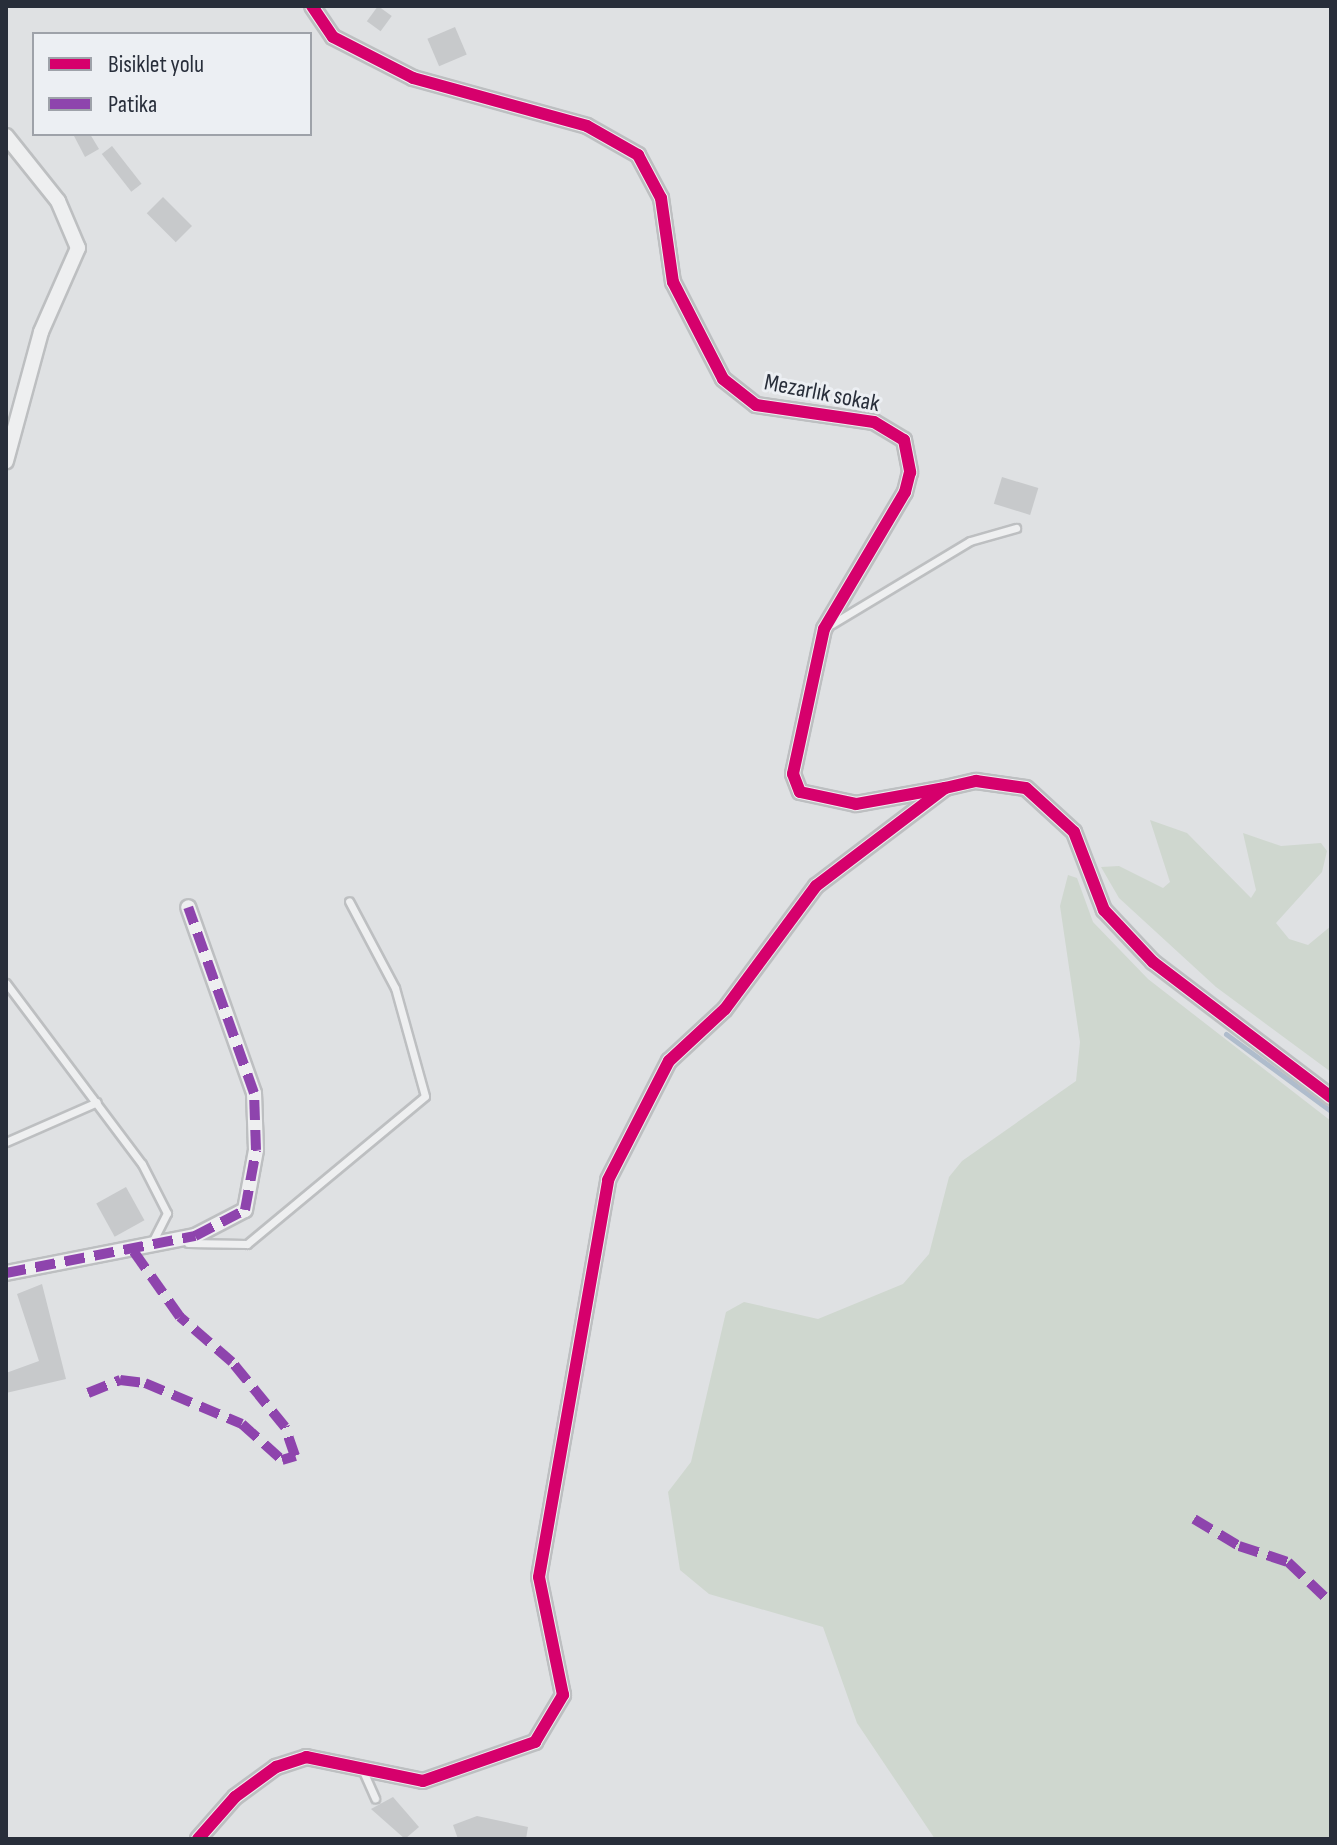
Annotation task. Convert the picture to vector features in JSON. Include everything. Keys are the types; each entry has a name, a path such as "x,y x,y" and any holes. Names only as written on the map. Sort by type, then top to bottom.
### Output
{"street":[{"name":"Mezarlık sokak","path":"312,6 333,37 413,78 587,126 638,155 661,198 673,282 723,379 756,405 874,422 904,440 910,472 905,492 824,629 793,774 800,792 856,804 945,788"},
{"path":"6,136 58,201 78,248 41,332 6,461"},
{"path":"198,1839 235,1797 276,1767 306,1757 362,1767 402,1779 447,1776 535,1742 563,1695 539,1577 608,1180 669,1061 725,1009 816,886 945,788 976,781 1026,788 1074,832 1104,910 1153,962 1331,1097"},
{"path":"6,1273 195,1236 239,1217 253,1182 249,1070 188,907"}],"lane":[{"path":"824,629 970,541 1016,528"},
{"path":"6,983 97,1102 167,1213 150,1243 247,1244 425,1096 395,988 349,901"},
{"path":"6,1142 97,1102"},
{"path":"362,1767 375,1798"}],"shaded area":[{"path":"1150,820 1187,833 1251,898 1256,890 1243,833 1281,846 1321,843 1327,851 1322,872 1276,923 1289,939 1308,945 1331,926 1331,1072 1216,987 1119,898 1101,867 1119,866 1163,888 1170,882"},
{"path":"1068,875 1077,878 1093,922 1148,979 1331,1121 1331,1839 935,1839 857,1723 823,1627 709,1594 680,1570 668,1492 691,1462 726,1312 744,1302 818,1319 903,1284 929,1254 949,1177 962,1161 1076,1081 1080,1042 1060,906"}],"building":[{"path":"378,6 392,16 381,31 367,21"},
{"path":"455,27 467,55 439,66 427,39"},
{"path":"74,136 91,136 99,149 85,157"},
{"path":"112,146 142,184 131,192 102,154"},
{"path":"163,197 192,226 176,242 147,213"},
{"path":"1002,477 1038,488 1030,515 994,504"},
{"path":"126,1187 144,1220 115,1237 96,1203"},
{"path":"42,1284 66,1379 6,1393 6,1373 39,1361 17,1294"},
{"path":"393,1797 419,1827 405,1839 371,1809"},
{"path":"477,1816 528,1827 526,1839 458,1839 453,1825"}],"waterway":[{"path":"1226,1034 1331,1111"}],"marked path":[{"path":"6,1273 195,1236 245,1210 256,1150 254,1093 188,907"},
{"path":"88,1393 120,1380 145,1383 242,1424 282,1460 295,1456 285,1427 232,1362 180,1317 129,1245"},
{"path":"1194,1519 1239,1546 1288,1562 1331,1603"}],"cycle path":[{"path":"312,6 333,37 413,78 587,126 638,155 661,198 673,282 723,379 756,405 874,422 904,440 910,472 905,492 824,629 793,774 800,792 856,804 945,788"},
{"path":"198,1839 235,1797 276,1767 306,1757 423,1781 535,1742 563,1695 539,1577 608,1180 669,1061 725,1009 816,886 945,788 976,781 1026,788 1074,832 1104,910 1153,962 1331,1097"}]}
